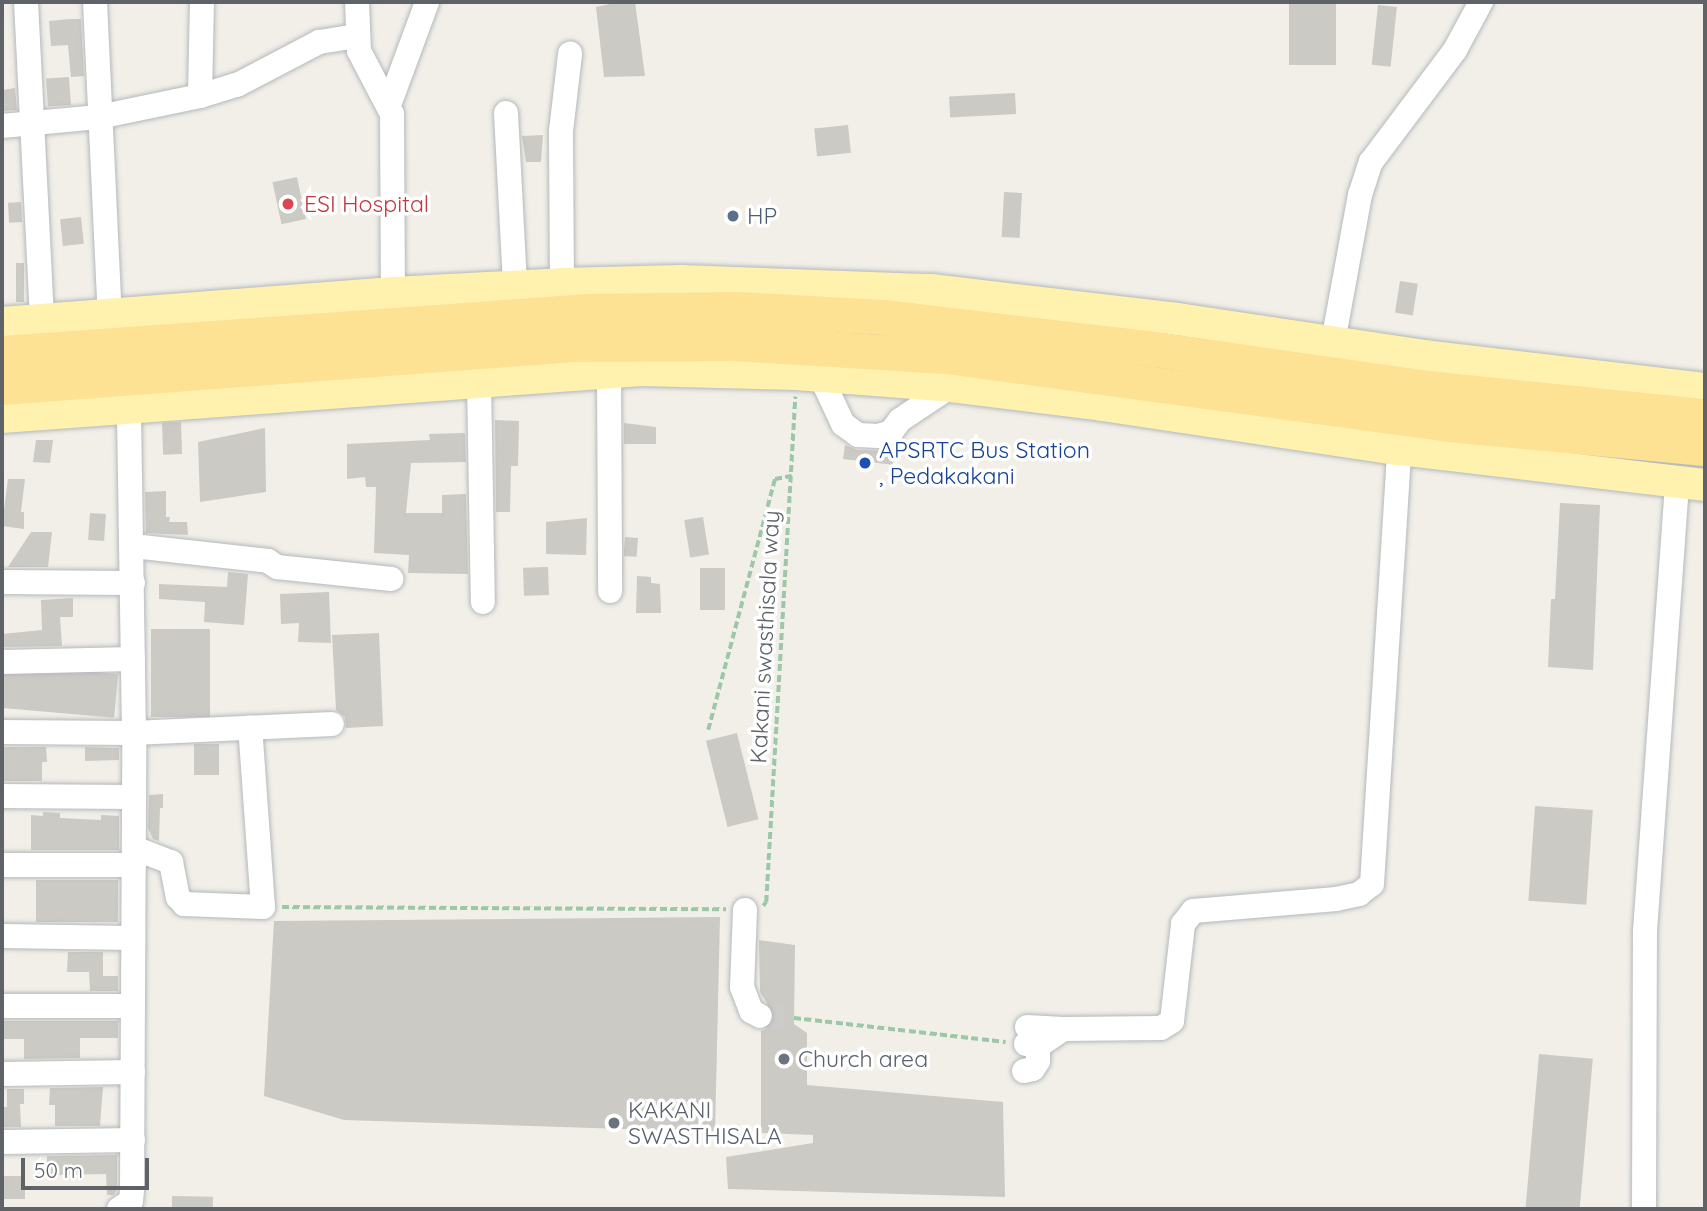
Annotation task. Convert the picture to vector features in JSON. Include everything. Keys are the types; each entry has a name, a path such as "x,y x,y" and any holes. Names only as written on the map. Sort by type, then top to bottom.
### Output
{"highway":[{"path":"2,353 574,312 736,309 883,317 1154,349 1428,388 1705,416"},
{"path":"2,412 574,344 734,343 946,356 1449,424 1705,448"}],"main road":[{"path":"2,323 393,293 562,284 681,281 931,290 1177,319 1333,342 1705,389"},
{"path":"2,412 609,372 808,375 951,386 1399,449 1691,483"}],"street":[{"path":"26,2 42,320"},
{"path":"95,2 110,315"},
{"path":"200,96 202,2"},
{"path":"357,2 357,36 369,74 389,105 393,122 393,293"},
{"path":"389,105 427,2"},
{"path":"1333,342 1360,195 1371,162 1455,50 1481,2"},
{"path":"2,126 99,117 200,96 237,85 319,42 357,36"},
{"path":"562,284 561,131 570,54"},
{"path":"506,113 515,287"},
{"path":"609,372 610,591"},
{"path":"808,375 843,424 858,435 878,436 891,432 900,420 951,386"},
{"path":"479,381 483,602"},
{"path":"119,1209 131,1201 133,1140 133,546 129,405"},
{"path":"1024,1071 1033,1069 1038,1061 1030,1039 1063,1029 1161,1028 1172,1021 1183,924 1193,911 1336,899 1359,894 1371,884 1399,449"},
{"path":"1644,1209 1645,931 1691,483"},
{"path":"133,546 268,561 277,567 390,579"},
{"path":"2,582 133,583"},
{"path":"2,662 133,659"},
{"path":"2,732 251,731 332,724"},
{"path":"2,865 134,856 171,862 178,897 184,904 263,907 251,731"},
{"path":"2,796 134,797"},
{"path":"756,906 742,987 751,1011 761,1016"},
{"path":"2,936 134,938"},
{"path":"2,1006 133,1006"},
{"path":"2,1074 133,1073"},
{"path":"2,1142 133,1140"}],"path":[{"name":"Kakani swasthisala way","path":"756,906 792,476 808,375"},
{"path":"708,730 775,479 792,476"},
{"path":"263,907 756,906"},
{"path":"794,1018 1030,1039"}],"building":[{"path":"635,2 645,76 604,77 596,7"},
{"path":"1289,2 1336,2 1336,65 1289,65"},
{"path":"1378,5 1397,7 1391,67 1372,65"},
{"path":"81,19 84,76 71,77 68,45 51,46 49,21"},
{"path":"69,77 71,105 48,107 46,79"},
{"path":"15,88 17,110 2,111 2,90"},
{"path":"1015,93 1016,114 950,117 949,96"},
{"path":"848,125 851,153 817,156 814,129"},
{"path":"543,135 541,162 526,162 522,136"},
{"path":"297,177 306,219 281,224 273,182"},
{"path":"1004,192 1022,193 1020,238 1002,237"},
{"path":"21,202 22,222 9,223 8,203"},
{"path":"81,217 84,244 63,246 60,219"},
{"path":"16,263 24,263 24,302 16,302"},
{"path":"1400,281 1418,284 1413,315 1395,313"},
{"path":"495,420 519,421 518,466 511,466 510,512 496,512"},
{"path":"181,422 182,454 163,455 162,423"},
{"path":"624,423 656,427 656,444 624,444"},
{"path":"265,428 266,492 200,502 198,442"},
{"path":"465,433 466,462 411,463 406,513 442,513 442,495 466,494 468,574 408,573 409,555 374,553 376,487 366,487 365,477 347,479 347,444 430,440 429,434"},
{"path":"36,440 53,440 50,463 33,462"},
{"path":"845,445 857,450 897,451 895,465 843,459"},
{"path":"8,479 25,479 21,512 24,512 24,529 2,526"},
{"path":"166,491 166,517 170,517 169,522 187,522 188,535 146,533 145,492"},
{"path":"1560,503 1600,505 1593,670 1548,667"},
{"path":"90,513 106,514 104,541 88,540"},
{"path":"703,517 709,555 690,558 684,520"},
{"path":"587,518 586,555 546,554 546,522"},
{"path":"31,532 52,532 48,567 8,567"},
{"path":"625,537 638,538 637,557 624,556"},
{"path":"548,567 549,595 524,596 523,568"},
{"path":"700,568 725,568 725,610 700,610"},
{"path":"228,572 248,574 244,625 204,622 205,602 159,599 159,584 227,587"},
{"path":"637,576 651,577 651,583 660,584 661,613 636,613"},
{"path":"329,592 331,643 298,642 299,623 281,624 280,594"},
{"path":"73,598 73,617 60,617 62,646 2,647 2,634 42,630 41,600"},
{"path":"151,629 210,629 210,717 151,717"},
{"path":"379,633 383,726 346,728 345,717 336,710 332,635"},
{"path":"2,664 118,674 114,718 2,708"},
{"path":"737,733 759,819 727,827 706,741"},
{"path":"194,744 219,744 219,775 194,775"},
{"path":"2,747 46,747 47,762 42,762 42,781 2,781"},
{"path":"85,747 119,748 119,760 85,761"},
{"path":"163,794 159,841 153,839 148,828 149,795"},
{"path":"1535,806 1593,810 1586,905 1528,901"},
{"path":"43,812 60,813 60,818 101,820 101,815 119,816 119,850 31,850 31,815 43,816"},
{"path":"36,880 118,880 118,922 36,922"},
{"path":"720,917 715,1132 344,1120 264,1096 274,921"},
{"name":"Church area","path":"759,940 795,945 794,1024 807,1033 807,1085 1003,1102 1005,1197 728,1189 726,1157 813,1143 813,1135 761,1133 761,1031 768,1028 775,1016 760,992"},
{"path":"68,952 103,952 103,976 118,976 118,991 90,991 89,972 67,972"},
{"path":"2,1021 118,1021 118,1038 80,1038 80,1058 24,1059 24,1039 2,1039"},
{"path":"1539,1054 1593,1059 1580,1209 1525,1209"},
{"path":"103,1087 100,1126 55,1126 55,1105 49,1105 50,1088"},
{"path":"7,1089 24,1089 24,1104 20,1104 21,1127 4,1127 3,1107 7,1107"},
{"path":"117,1155 117,1189 114,1195 107,1195 106,1174 47,1175 47,1156"},
{"path":"4,1176 25,1176 25,1199 4,1199"},
{"path":"172,1196 213,1197 213,1209 172,1209"}],"tunnel":[{"path":"760,1016 794,1018"}],"place":[{"name":"ESI Hospital","path":"288,204"},
{"name":"HP","path":"733,216"},
{"name":"APSRTC Bus Station , Pedakakani","path":"865,463"},
{"name":"Church area","path":"784,1059"},
{"name":"KAKANI SWASTHISALA","path":"614,1123"}]}
